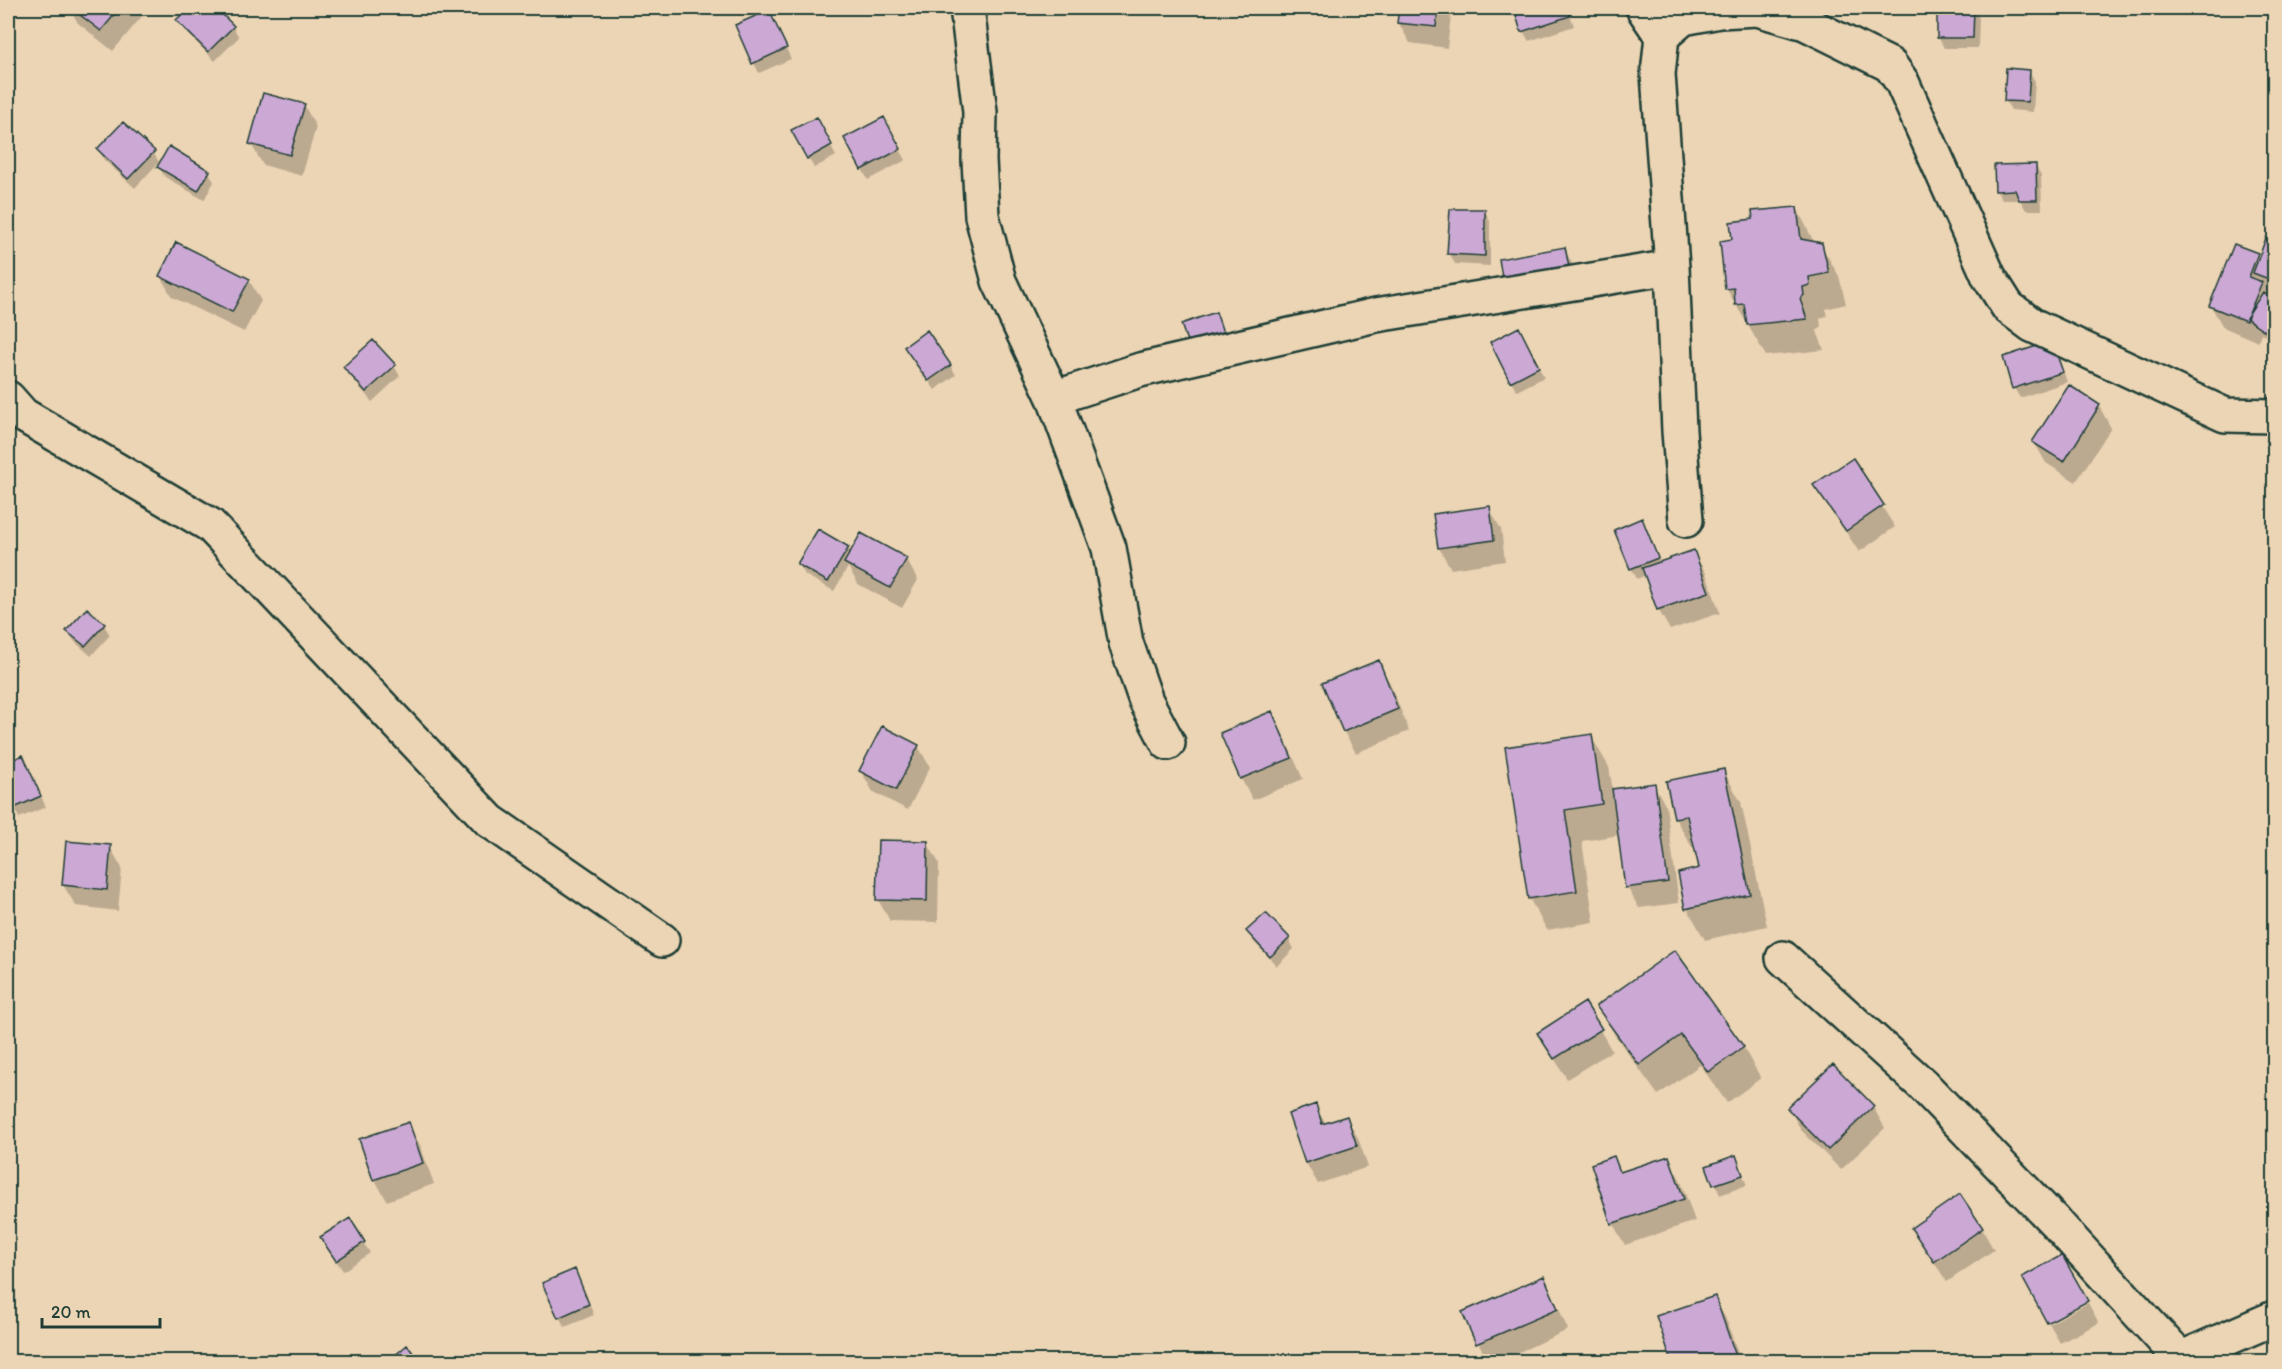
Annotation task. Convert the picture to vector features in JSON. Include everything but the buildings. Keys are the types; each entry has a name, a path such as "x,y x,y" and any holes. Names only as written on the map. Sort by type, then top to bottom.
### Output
{"street":[{"path":"966,8 980,112 979,160 982,216 999,281 1054,398 1109,548 1126,644 1146,702 1168,743"},
{"path":"1643,8 1662,36 1658,74 1672,267 1686,519"},
{"path":"1662,36 1683,18 1719,11 1757,9 1805,23 1890,65 1902,82 1989,277 2008,307 2032,325 2225,415 2274,416"},
{"path":"1054,398 1140,370 1376,315 1672,267"},
{"path":"8,398 23,416 210,525 490,821 662,940"},
{"path":"1783,958 1922,1084 2058,1225 2176,1360 2274,1318"}]}
